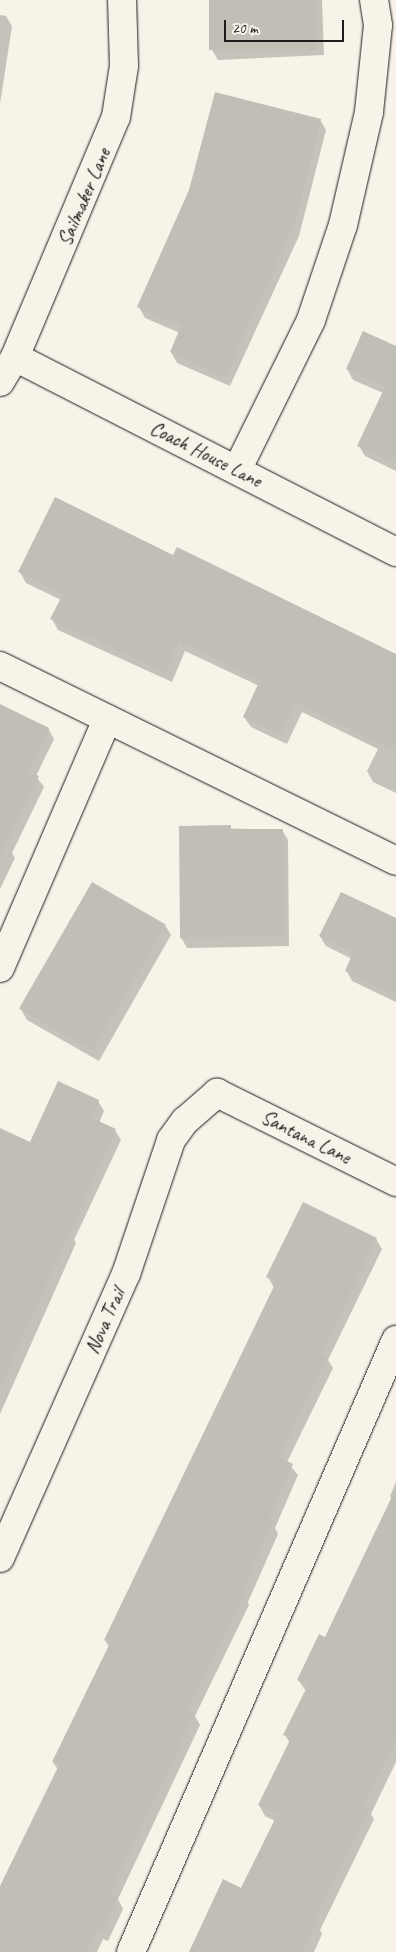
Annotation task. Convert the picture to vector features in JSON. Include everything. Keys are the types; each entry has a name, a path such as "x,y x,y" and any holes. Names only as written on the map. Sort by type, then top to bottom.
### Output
{"street":[{"name":"Sailmaker Lane","path":"0,382 15,356 116,117 124,66 122,0"},
{"path":"237,470 310,320 343,225 369,112 378,25 374,0"},
{"name":"Coach House Lane","path":"15,356 396,552"},
{"path":"0,666 396,861"},
{"path":"0,968 107,719"},
{"name":"Santana Lane","path":"217,1093 396,1182"},
{"name":"Nova Trail","path":"0,1558 126,1274 171,1140 184,1121 217,1093"},
{"path":"131,1952 396,1340"}],"building":[{"path":"209,0 317,0 317,50 209,50"},
{"path":"215,92 321,119 294,225 225,377 170,352 181,326 137,307 189,190"},
{"path":"363,331 396,346 396,464 357,446 385,387 346,369"},
{"path":"55,497 173,555 177,547 396,654 396,751 296,702 281,735 243,717 260,680 179,641 166,673 50,619 63,594 18,572"},
{"path":"0,704 49,728 28,771 39,776 0,855"},
{"path":"231,825 231,829 283,829 283,936 180,938 179,826"},
{"path":"92,882 166,924 93,1051 19,1008"},
{"path":"341,892 396,918 396,995 345,971 353,953 319,936"},
{"path":"58,1081 99,1100 92,1118 116,1129 0,1388 0,1128 30,1142"},
{"path":"303,1202 377,1238 321,1353 328,1356 279,1457 293,1464 269,1520 273,1522 241,1593 244,1594 188,1710 195,1713 110,1894 118,1898 102,1931 97,1929 86,1952 0,1952 0,1886 59,1765 52,1762 110,1643 104,1640 276,1282 266,1277"},
{"path":"396,1488 396,1740 364,1806 369,1808 313,1921 317,1923 303,1952 189,1952 223,1879 241,1888 277,1815 258,1805 291,1738 283,1735 308,1685 297,1680 319,1634 325,1637"}]}
